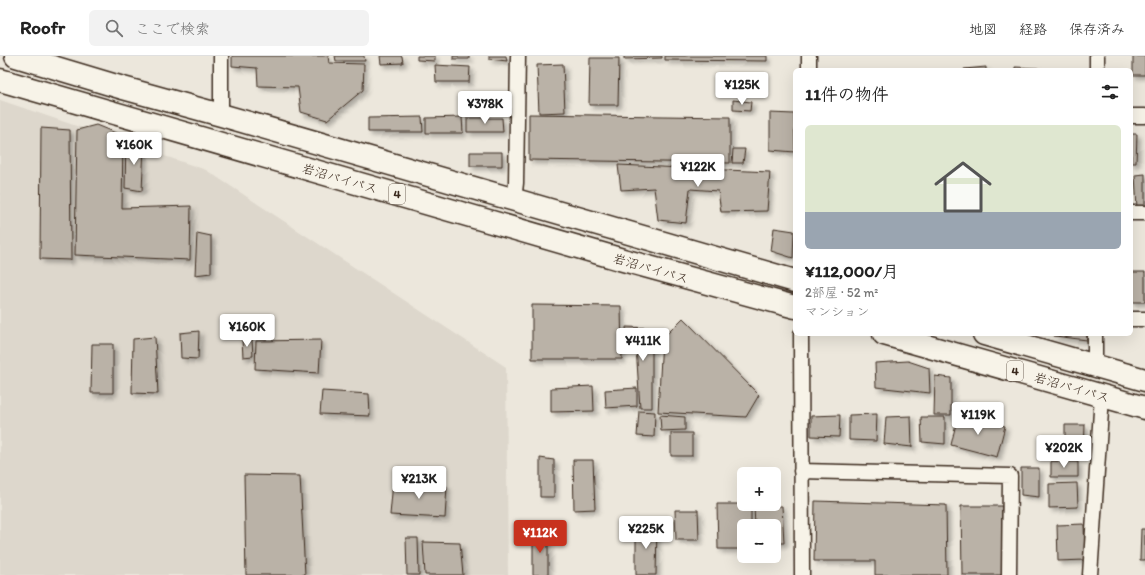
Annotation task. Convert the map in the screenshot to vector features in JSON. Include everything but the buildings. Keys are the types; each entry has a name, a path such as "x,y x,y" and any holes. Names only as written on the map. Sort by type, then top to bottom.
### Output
{"highway":[{"name":"岩沼バイパス","path":"16,56 793,280"},
{"name":"岩沼バイパス","path":"0,80 623,260 793,306"},
{"name":"岩沼バイパス","path":"891,336 1145,408"},
{"name":"岩沼バイパス","path":"991,336 1145,380"}],"street":[{"path":"221,56 221,115"},
{"path":"514,200 516,183 518,56"},
{"path":"809,56 809,68"},
{"path":"1097,68 1098,56"},
{"path":"1133,116 1145,116"},
{"path":"1133,213 1145,213"},
{"path":"1133,319 1145,319"},
{"path":"801,336 802,575"},
{"path":"1095,336 1095,365"},
{"path":"1090,575 1102,396"},
{"path":"801,471 1010,476 1009,575"}],"shaded area":[{"path":"0,100 206,170 506,367 508,575 0,575"}]}
